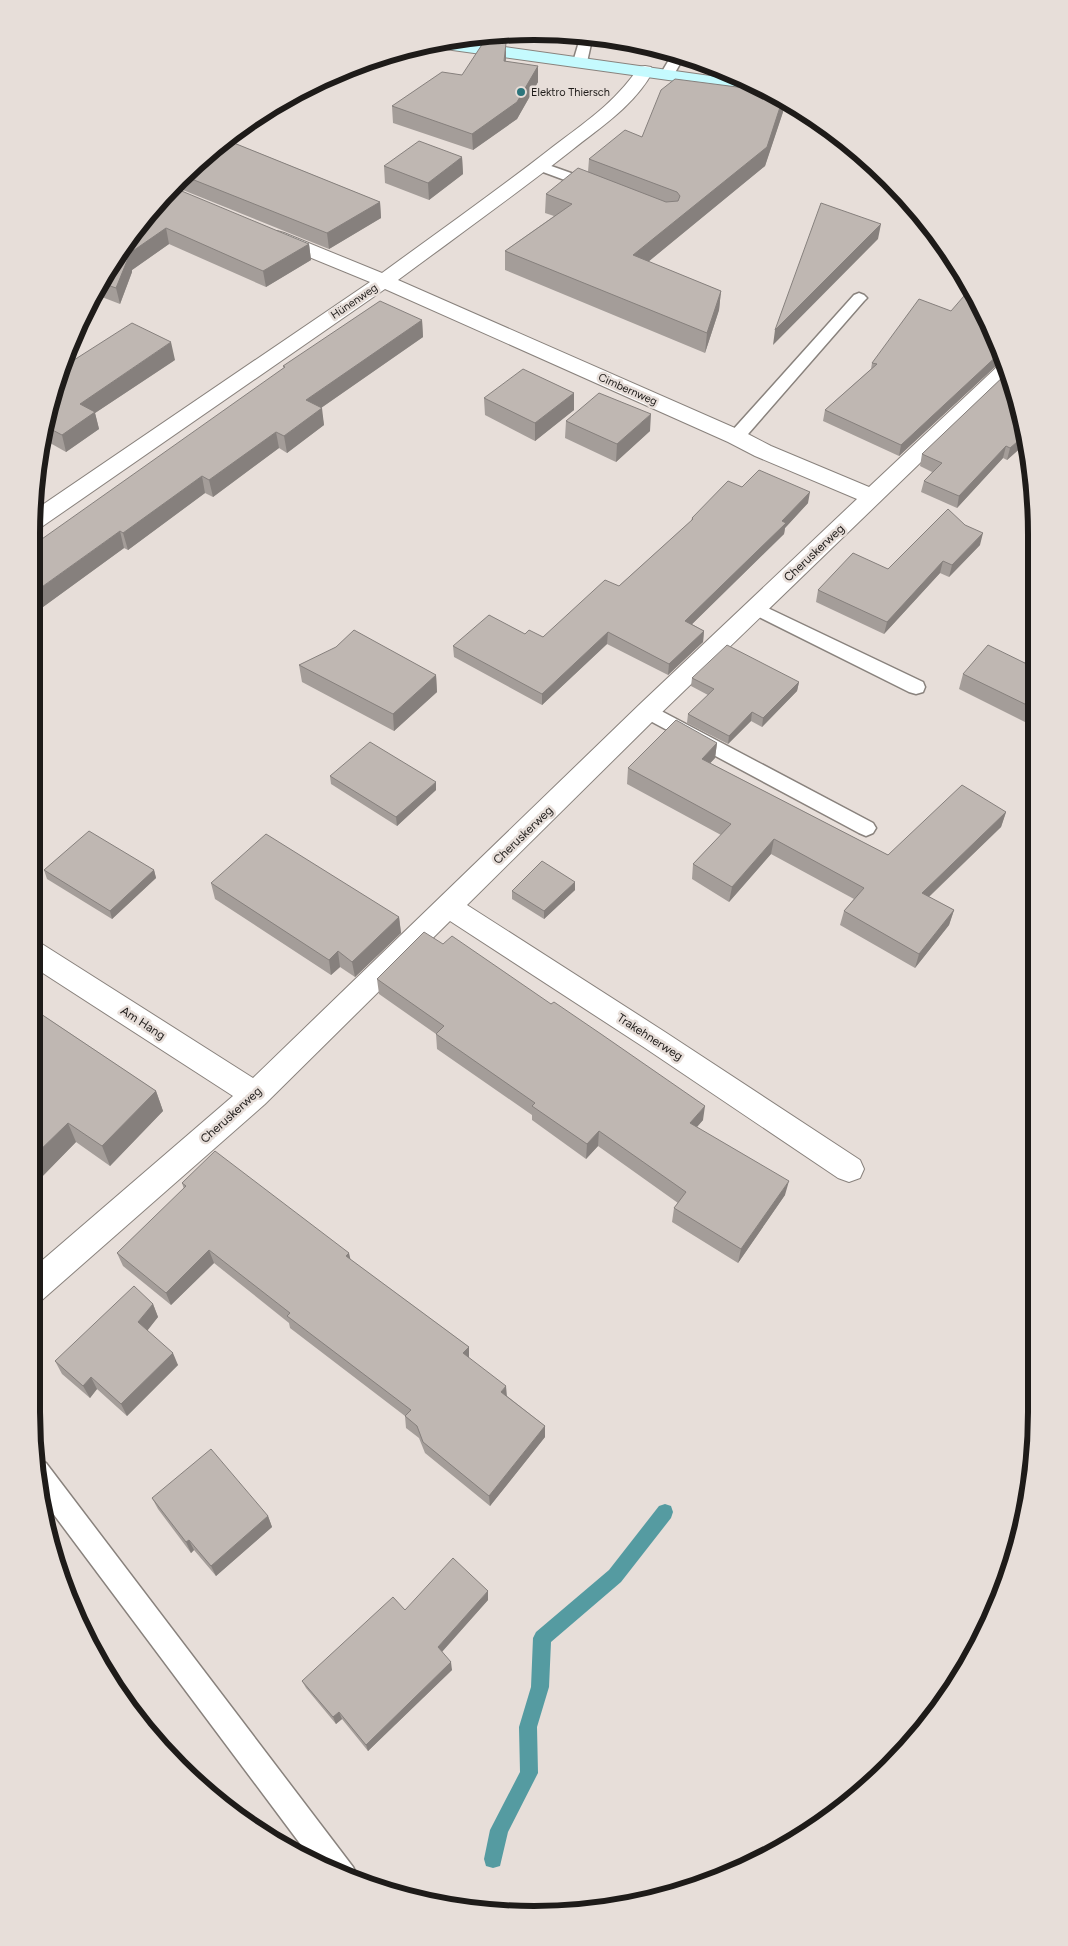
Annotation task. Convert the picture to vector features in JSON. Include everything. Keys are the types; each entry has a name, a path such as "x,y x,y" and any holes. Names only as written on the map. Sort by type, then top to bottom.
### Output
{"main road":[{"path":"459,46 737,84"}],"street":[{"name":"Hünenweg","path":"41,511 384,281 540,166 619,104 639,82 645,71"},
{"name":"Cimbernweg","path":"258,229 384,281 873,497"},
{"name":"Cheruskerweg","path":"40,1282 255,1094 648,711 1001,373"},
{"name":"Trakehnerweg","path":"448,907 664,1046 849,1169"},
{"name":"Am Hang","path":"40,957 255,1094"}],"lane":[{"path":"580,62 584,43"},
{"path":"667,74 675,61"},
{"path":"540,166 605,191"},
{"path":"736,437 859,298"},
{"path":"755,608 916,687"},
{"path":"648,711 866,828"},
{"path":"45,1483 332,1862"}],"building":[{"path":"483,43 506,43 504,61 538,66 517,102 472,134 392,106 442,72 462,75"},
{"path":"675,79 746,88 780,106 767,147 633,255 721,291 707,333 505,251 572,204 546,194 578,168 666,202 678,201 680,196 677,192 589,159 625,130 642,137 661,90"},
{"path":"419,141 462,157 428,183 384,166"},
{"path":"232,142 380,202 327,233 191,179"},
{"path":"180,190 309,244 263,271 166,228 127,255 129,256 116,288 107,285 123,260 142,233"},
{"path":"821,203 881,224 775,330"},
{"path":"966,294 995,358 901,445 825,410 877,364 872,363 919,299 951,311"},
{"path":"380,301 422,320 306,400 322,408 284,436 276,432 209,480 202,476 123,533 120,531 40,588 40,540 285,367 283,366"},
{"path":"132,323 171,342 80,404 95,412 62,435 51,429 71,362"},
{"path":"523,369 574,393 535,423 484,398"},
{"path":"1003,377 1019,440 1010,448 1006,446 959,496 924,481 942,463 922,454"},
{"path":"599,393 651,414 617,444 566,421"},
{"path":"759,470 810,492 782,521 786,523 685,621 704,631 669,664 608,632 542,694 453,646 489,615 525,634 529,630 543,637 605,580 619,586 693,519 728,481 742,487"},
{"path":"948,509 965,525 983,533 952,565 943,561 887,622 818,590 853,553 888,569"},
{"path":"354,630 436,675 393,714 299,665 336,647"},
{"path":"727,645 799,682 763,718 752,712 729,736 688,714 714,689 692,678"},
{"path":"988,645 1028,665 1028,706 963,674"},
{"path":"676,720 717,743 702,759 888,855 962,785 1006,812 922,893 954,910 919,954 844,911 864,888 774,839 732,887 693,864 731,824 628,768"},
{"path":"370,742 436,782 396,817 330,776"},
{"path":"89,831 154,870 110,911 44,870"},
{"path":"266,834 399,917 352,962 338,951 329,960 211,883"},
{"path":"542,861 575,882 544,911 512,891"},
{"path":"424,932 443,944 452,936 551,1004 554,1002 601,1034 705,1106 690,1123 789,1181 741,1249 674,1208 686,1192 599,1131 587,1144 532,1106 535,1103 436,1034 444,1026 377,979"},
{"path":"40,1013 156,1091 102,1146 68,1123 40,1150"},
{"path":"215,1151 349,1253 346,1256 469,1347 463,1353 506,1386 501,1392 545,1426 489,1496 423,1442 417,1426 405,1416 411,1410 287,1316 290,1313 209,1250 166,1293 117,1253 186,1186 182,1183"},
{"path":"134,1286 153,1304 138,1322 173,1353 121,1404 91,1377 83,1386 55,1361"},
{"path":"211,1449 268,1516 211,1566 189,1540 186,1542 152,1498"},
{"path":"453,1558 488,1591 438,1647 451,1662 366,1745 339,1712 333,1717 302,1681 393,1597 405,1610"}],"waterway":[{"path":"493,1859 499,1830 529,1773 528,1727 540,1687 542,1638 615,1576 665,1512"}],"place":[{"name":"Elektro Thiersch","path":"521,92"}]}
